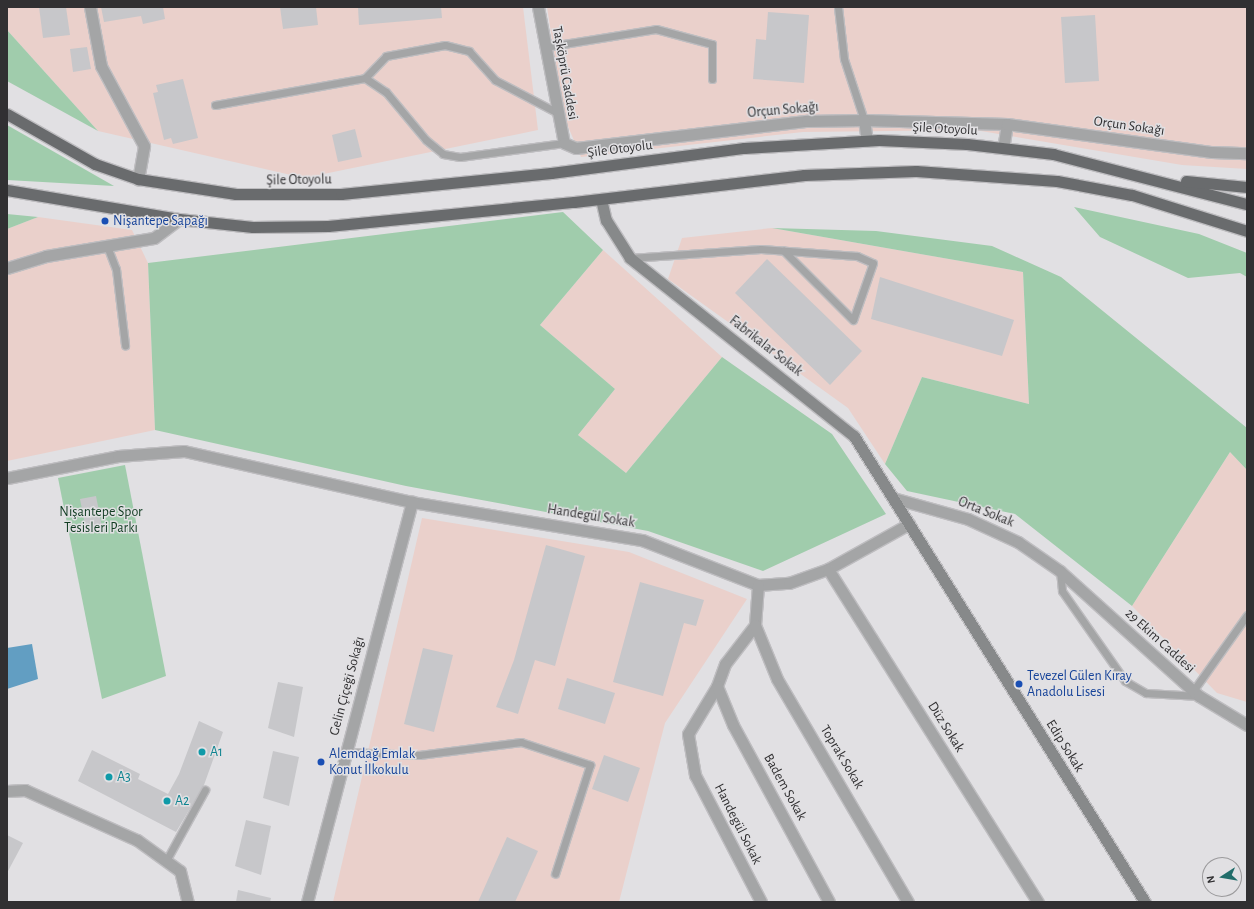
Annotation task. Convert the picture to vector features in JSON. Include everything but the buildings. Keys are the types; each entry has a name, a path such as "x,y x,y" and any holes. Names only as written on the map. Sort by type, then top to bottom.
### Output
{"highway":[{"name":"Şile Otoyolu","path":"7,114 94,164 138,179 236,194 341,194 560,172 744,148 867,140 1004,148 1053,154 1158,179 1247,204"},
{"path":"7,190 179,219 253,227 328,226 601,199 804,175 916,171 1057,181 1132,195 1247,231"},
{"path":"1158,179 1247,187"}],"main road":[{"name":"Fabrikalar Sokak","path":"601,199 606,220 630,258 845,428 861,445 910,524"},
{"name":"Edip Sokak","path":"910,524 1145,902"}],"street":[{"path":"90,7 101,66 144,146 138,179"},
{"name":"Taşköprü Caddesi","path":"538,7 556,112 564,143"},
{"path":"864,120 867,140"},
{"name":"Orçun Sokağı","path":"564,143 576,148 807,121 864,120 1007,124 1212,152 1247,153"},
{"path":"1004,148 1007,124"},
{"path":"7,268 46,256 154,238 179,219"},
{"name":"Handegül Sokak","path":"7,478 118,456 184,451 412,502 642,540 758,586 789,583 828,569 910,524"},
{"name":"Orta Sokak","path":"893,498 997,531 1060,571"},
{"name":"Gelin Çiçeği Sokağı","path":"307,902 412,502"},
{"name":"Düz Sokak","path":"828,569 1038,902"},
{"name":"29 Ekim Caddesi","path":"1060,571 1196,693 1247,725"},
{"path":"755,625 758,586"},
{"name":"Handegül Sokak","path":"755,625 724,664 717,686 688,734 695,775 762,902"},
{"name":"Toprak Sokak","path":"755,625 777,679 908,902"},
{"name":"Badem Sokak","path":"717,686 733,725 829,902"},
{"path":"7,791 25,790 137,840 167,859 180,871 188,902"}],"lane":[{"path":"838,7 844,59 864,120"},
{"path":"545,47 656,29 712,44 712,79"},
{"path":"215,105 365,78 386,56 445,45 469,51 496,80 556,112"},
{"path":"365,78 386,92 426,140 443,154 460,157 564,143"},
{"path":"107,246 116,269 125,345"},
{"path":"630,258 784,251 857,256 873,263 853,320 784,251"},
{"path":"1060,571 1062,592 1125,681 1146,693 1196,693 1247,615"},
{"path":"346,752 419,755 521,742 590,765 555,874"},
{"path":"167,859 205,790"}],"shaded area":[{"path":"7,7 523,7 538,130 304,178 98,131 7,30"},
{"path":"547,7 1247,7 1247,169 1182,165 975,130 803,132 581,157 564,117"},
{"path":"38,217 132,230 148,263 155,430 7,461 7,229"},
{"path":"772,228 1023,272 1029,404 922,377 885,464 848,408 668,279 682,238"},
{"path":"603,250 722,357 626,473 578,435 615,389 540,325"},
{"path":"1230,452 1247,470 1247,702 1217,693 1132,606"},
{"path":"422,518 629,552 747,599 665,723 619,902 333,902"}],"green space":[{"path":"7,30 98,131 7,81"},
{"path":"7,125 114,186 7,180"},
{"path":"1074,207 1199,234 1247,253 1247,277 1240,273 1188,278 1100,237"},
{"path":"563,212 603,250 540,325 615,389 578,435 626,473 722,357 832,434 886,514 763,571 648,531 406,486 155,430 148,263"},
{"path":"7,214 38,217 7,229"},
{"path":"772,228 876,231 992,246 1061,277 1247,428 1247,470 1230,452 1132,606 1015,514 907,491 885,464 922,377 1029,404 1023,272"},
{"name":"Nişantepe Spor Tesisleri Parkı","path":"125,465 166,676 102,699 58,478"}],"water":[{"path":"32,644 38,679 7,689 7,648"}],"place":[{"name":"Nişantepe Sapağı","path":"105,221"},
{"name":"Tevezel Gülen Kıray Anadolu Lisesi","path":"1019,684"},
{"name":"A1","path":"202,752"},
{"name":"Alemdağ Emlak Konut İlkokulu","path":"321,762"},
{"name":"A3","path":"109,777"},
{"name":"A2","path":"167,801"}]}
